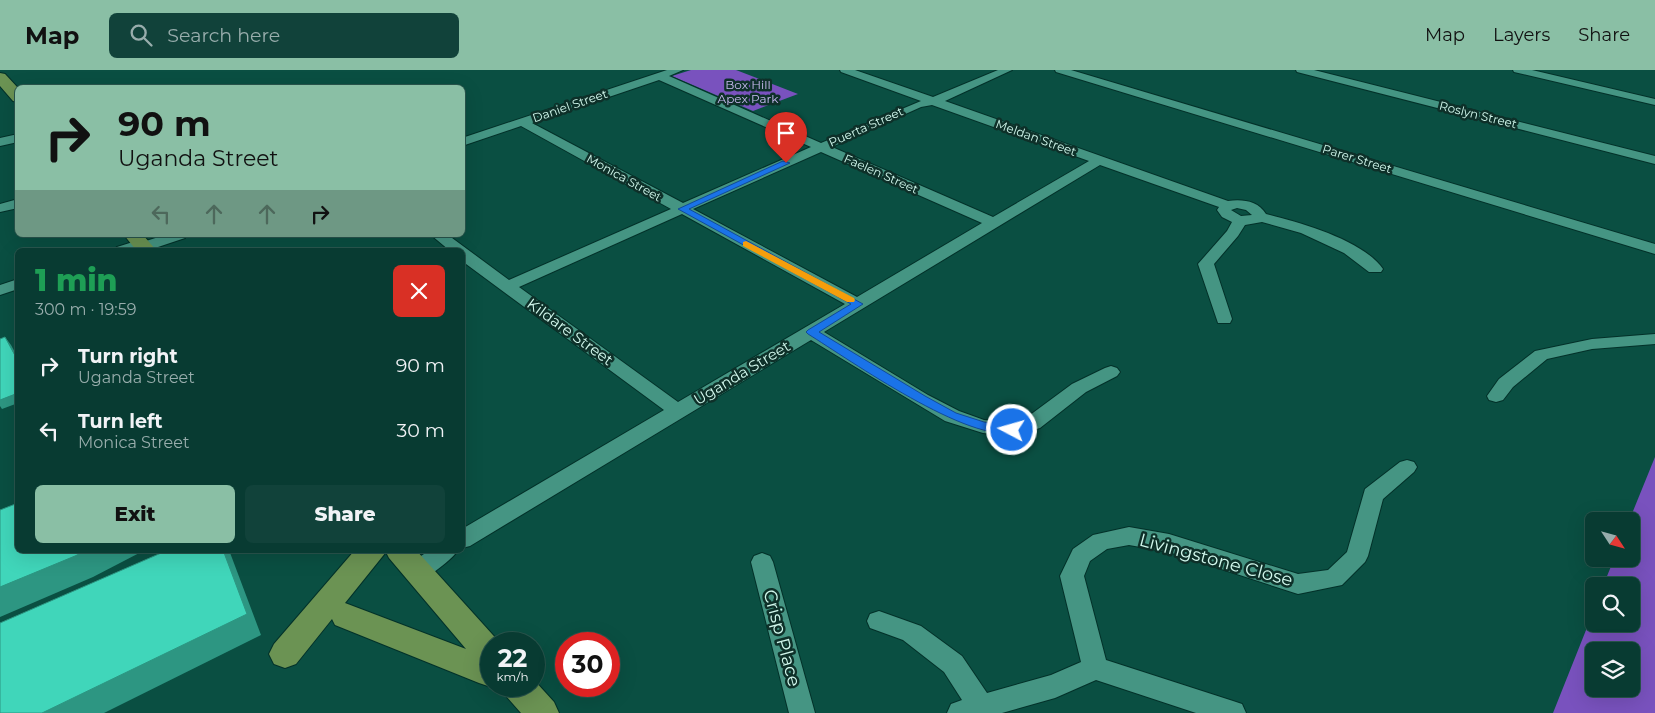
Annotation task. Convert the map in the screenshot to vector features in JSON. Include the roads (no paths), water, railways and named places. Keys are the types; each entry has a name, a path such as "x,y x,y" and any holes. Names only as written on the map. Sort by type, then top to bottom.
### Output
{"main road":[{"path":"1,80 15,95"},
{"path":"285,654 369,553"},
{"path":"408,561 480,643"},
{"path":"346,616 480,669"},
{"path":"528,697 542,713"}],"street":[{"name":"Daniel Street","path":"465,141 678,70"},
{"name":"Meldan Street","path":"845,70 1227,205"},
{"name":"Puerta Street","path":"508,286 917,105 944,98 1007,70"},
{"name":"Parer Street","path":"1060,70 1655,249"},
{"name":"Roslyn Street","path":"1301,70 1655,160"},
{"path":"1518,70 1655,102"},
{"name":"Faelen Street","path":"659,76 994,224"},
{"name":"Monica Street","path":"522,122 858,304"},
{"path":"0,142 15,139"},
{"name":"Uganda Street","path":"465,538 1099,160"},
{"path":"0,208 15,204"},
{"path":"1260,217 1258,211 1249,206 1227,205 1224,210 1225,213 1240,220 1254,220 1260,217 1298,226 1333,240 1358,254 1375,269"},
{"path":"1224,319 1206,264 1233,233 1240,220"},
{"path":"128,248 171,237"},
{"path":"441,237 456,248"},
{"name":"Kildare Street","path":"465,255 678,411"},
{"path":"0,290 15,285"},
{"path":"811,332 952,416 982,426 1012,430 1034,423 1079,388 1111,372"},
{"path":"1496,396 1506,383 1541,356 1592,344 1655,339"},
{"name":"Livingstone Close","path":"1095,668 1072,576 1081,555 1102,541 1129,536 1169,543 1298,584 1334,578 1357,556 1372,495 1407,468"},
{"path":"408,561 436,553"},
{"name":"Crisp Place","path":"762,562 802,713"},
{"path":"879,620 912,633 953,664 970,710 1055,686 1095,668 1233,713"}],"park label":[{"name":"Box Hill Apex Park","path":"748,92"}]}
